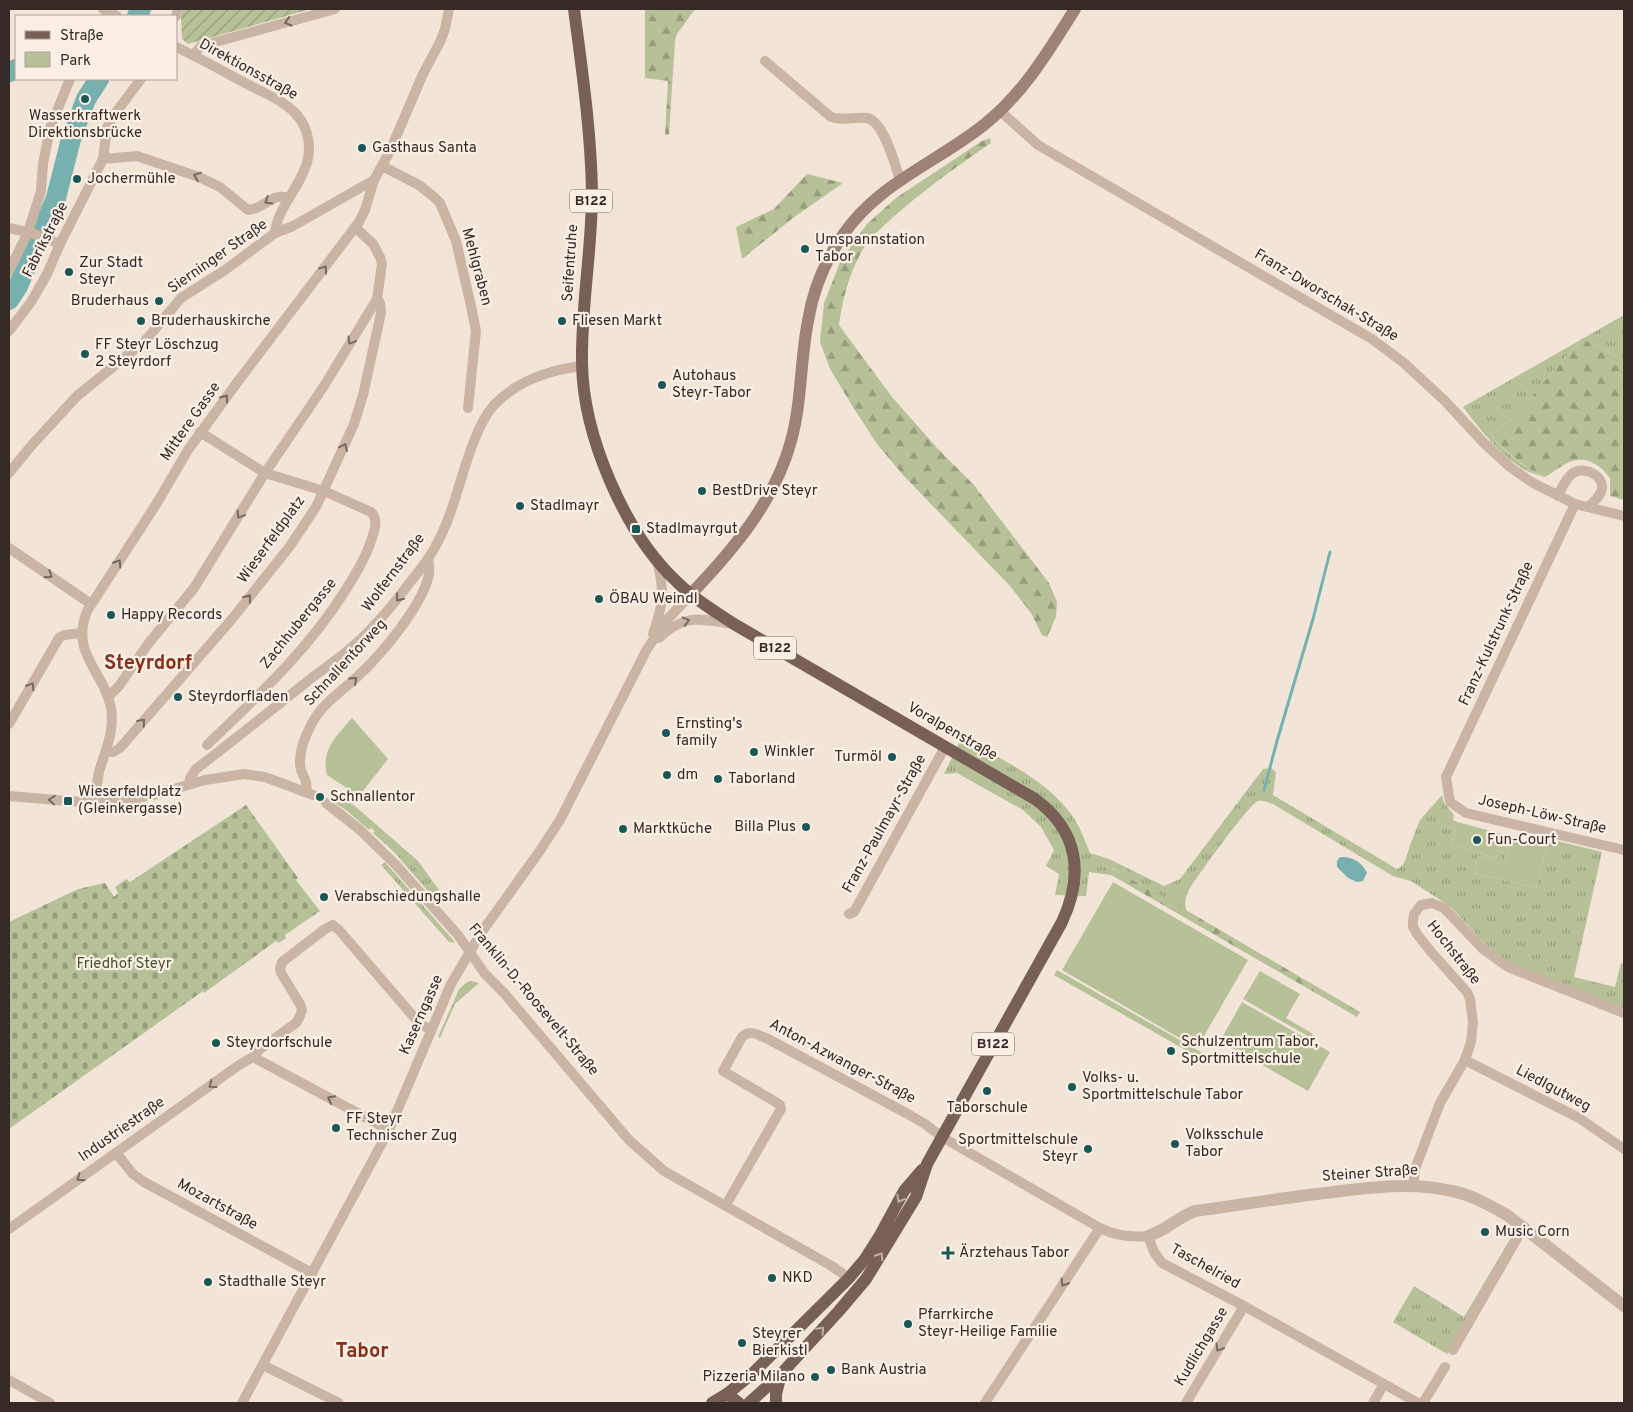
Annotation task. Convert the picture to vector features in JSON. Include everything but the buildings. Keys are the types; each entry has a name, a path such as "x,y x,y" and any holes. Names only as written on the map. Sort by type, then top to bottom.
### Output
{"main road":[{"name":"Seifentruhe","path":"574,9 585,95 591,166 591,212 582,326 582,366 592,429"},
{"path":"691,594 743,535 771,489 784,462 796,420 807,324 811,305 822,270 840,239 856,217 883,192 963,140 1000,111 1022,88 1038,67 1075,9"},
{"name":"Voralpenstraße","path":"592,429 616,495 636,529 656,559 691,594 734,624 1025,792 1046,807 1058,821 1068,838 1074,854 1076,872 1070,906 942,1137"},
{"name":"B122","path":"712,1403 728,1399 849,1278 865,1259 904,1192 927,1164 942,1137"},
{"name":"B122","path":"748,1403 780,1374 866,1279 916,1197 927,1164"},
{"path":"776,1403 780,1374"},
{"path":"728,1399 739,1403"}],"street":[{"path":"102,9 115,15"},
{"path":"193,55 201,46 335,9"},
{"path":"374,180 423,74 443,36 450,9"},
{"name":"Direktionsstraße","path":"178,48 278,100 298,115 304,125 308,136 308,157 301,179 278,217 275,234"},
{"path":"765,60 831,117 838,119 869,118 877,124 885,137 900,180"},
{"path":"9,271 30,232 41,191 43,164 50,128 70,80"},
{"name":"Fabrikstraße","path":"9,331 31,302 47,274 57,243 103,159 108,128 114,115 140,80"},
{"name":"Franz-Dworschak-Straße","path":"1000,111 1038,144 1372,339 1404,363 1445,400 1484,444 1510,467 1533,483 1575,504 1624,516"},
{"path":"103,159 137,156 163,164 210,181 248,210 259,207 278,196 283,195 290,198"},
{"name":"Mehlgraben","path":"382,166 419,185 434,196 440,203 456,241 472,306 476,331 468,408"},
{"name":"Mittere Gasse","path":"89,608 157,503 200,432 357,225 365,210 374,180"},
{"name":"Sierninger Straße","path":"9,473 77,396 144,341 181,298 225,270 275,234 293,226 374,180"},
{"name":"Wieserfeldplatz","path":"108,697 120,686 148,644 194,588 377,300 382,264 373,244 357,225"},
{"path":"9,228 30,232 57,243"},
{"name":"Wieserfeldplatz","path":"106,751 113,752 120,748 232,619 295,539 316,507 349,437 363,395 381,313 380,304 377,300"},
{"name":"Wolfernstraße","path":"190,784 190,778 196,769 345,653 380,620 428,559 444,529 478,431 493,406 517,386 530,379 548,372 582,366"},
{"name":"Zachhubergasse","path":"200,432 265,474 324,491 371,512 374,514 375,528 362,564 339,600 302,648 258,696 207,744"},
{"path":"1558,496 1568,478 1574,472 1589,471 1596,475 1601,481 1602,486 1595,501 1588,507"},
{"name":"Franz-Kulstrunk-Straße","path":"1446,777 1575,504"},
{"path":"9,548 89,608 82,626 82,633 87,655 108,697 111,707 112,725 99,773 96,803"},
{"name":"Schnallentorweg","path":"190,784 244,774 265,777 309,793 300,764 302,744 313,722 320,711 371,663 409,616 427,582 430,568 428,559"},
{"name":"Kaserngasse","path":"242,1403 389,1130 451,984 481,933 534,860 560,820 647,649 659,617 662,596 661,576 656,559"},
{"name":"Kaserngasse","path":"647,649 666,621 691,594"},
{"name":"Kaserngasse","path":"647,649 675,625 684,621 694,619 734,624"},
{"path":"9,724 61,635 82,633"},
{"name":"Franz-Paulmayr-Straße","path":"849,914 854,912 945,746"},
{"name":"Joseph-Löw-Straße","path":"1446,777 1450,802 1466,813 1624,850"},
{"path":"9,796 113,803 130,801 190,784"},
{"name":"Franklin-D.-Roosevelt-Straße","path":"326,803 359,829 395,864 458,935 485,974 504,993 629,1140 664,1171 830,1265 849,1278"},
{"name":"Hochstraße","path":"1412,1186 1415,1169 1440,1103 1464,1060 1473,1031 1470,999 1460,982 1425,944 1414,926 1414,914 1418,907 1426,903 1432,903 1444,908 1484,950 1508,967 1624,1013"},
{"name":"Industriestraße","path":"9,1229 239,1065 253,1057 260,1049 296,1022 302,1010 281,974 282,962 324,929 333,926 340,930 419,1023 431,1030"},
{"name":"Anton-Azwanger-Straße","path":"726,1205 781,1107 723,1071 746,1033 752,1032 768,1039 906,1113 942,1137"},
{"path":"253,1057 389,1130"},
{"name":"Liedlgutweg","path":"1464,1060 1579,1118 1624,1149"},
{"path":"942,1137 1112,1234 1125,1237 1148,1236"},
{"name":"Mozartstraße","path":"116,1152 133,1174 144,1182 312,1273"},
{"name":"Steiner Straße","path":"1148,1236 1156,1234 1194,1212 1376,1187 1412,1186 1435,1188 1466,1194 1507,1215 1624,1306"},
{"path":"985,1403 1100,1228"},
{"path":"1453,1350 1523,1228"},
{"name":"Taschelried","path":"1148,1236 1154,1252 1162,1263 1244,1306 1418,1403"},
{"name":"Kudlichgasse","path":"1186,1403 1244,1306"},
{"path":"263,1365 340,1403"},
{"path":"1423,1403 1445,1367"},
{"path":"9,1380 50,1403"},
{"path":"1374,1403 1384,1384"}],"green space":[{"path":"183,9 311,9 188,44 182,39 181,18"},
{"path":"645,9 695,9 677,34 675,41 669,135 665,135 668,81 645,78"},
{"path":"990,138 991,143 926,190 870,239 858,258 849,280 839,325 892,397 938,449 974,485 1049,583 1057,602 1056,617 1047,637 1042,635 1031,613 1010,586 903,475 877,444 830,369 820,342 824,303 841,260 867,224 896,198 982,141"},
{"path":"807,174 843,183 793,218 742,259 736,227 774,209"},
{"path":"1624,315 1624,360 1583,338"},
{"path":"1582,338 1624,360 1624,500 1610,496 1610,478 1605,472 1589,461 1576,460 1569,462 1545,477 1523,464 1491,436 1511,420"},
{"path":"1580,340 1511,420 1491,436 1516,459 1545,477 1521,467 1509,459 1479,428 1463,407"},
{"path":"352,718 388,759 359,796 327,775 326,766 326,758 331,744"},
{"path":"962,737 1032,777 1045,787 1067,809 1074,819 1090,853 1109,859 1164,886 1180,879 1263,769 1271,768 1276,772 1273,795 1397,869 1405,861 1420,820 1442,795 1444,803 1454,815 1453,820 1457,822 1451,845 1496,858 1502,834 1511,837 1504,863 1478,856 1474,873 1536,888 1547,846 1553,840 1602,852 1574,977 1615,987 1621,963 1624,964 1624,1008 1506,961 1487,946 1451,907 1411,881 1393,876 1273,804 1264,801 1258,801 1245,814 1201,872 1189,890 1185,904 1187,912 1112,868 1111,875 1089,872 1086,896 1055,895 1059,874 1046,866 1054,850 1041,827 1023,810 957,773 944,774"},
{"path":"330,791 355,806 418,861 439,890 439,895 432,896 396,854 373,833 375,831 371,828 369,830 346,810 329,799 331,796"},
{"name":"Friedhof Steyr","path":"246,805 298,878 296,880 320,911 285,935 286,938 279,943 276,941 204,993 203,991 9,1129 9,922 78,889 105,883 114,897 118,893 115,887 126,879 130,882"},
{"name":"Fun-Court","path":"1457,822 1502,834 1496,858 1451,845"},
{"path":"1511,837 1547,846 1536,888 1474,873 1478,856 1504,863"},
{"path":"385,862 454,943 449,942 381,865"},
{"path":"1111,868 1360,1012 1357,1017 1111,875"},
{"path":"1113,882 1248,960 1197,1048 1062,970"},
{"path":"1057,970 1206,1055 1203,1060 1054,975"},
{"path":"1260,971 1300,994 1286,1018 1313,1034 1311,1038 1243,999"},
{"path":"471,981 479,983 455,1004 440,1038 438,1037 459,989"},
{"path":"1242,1002 1330,1052 1308,1091 1220,1041"},
{"path":"1513,1234 1515,1236 1447,1354 1393,1322 1414,1286 1464,1317"}],"water":[{"path":"1340,857 1352,859 1362,866 1367,873 1363,881 1357,882 1348,878 1337,867 1337,861"}],"waterway":[{"path":"138,15 141,9"},
{"path":"9,72 15,69"},
{"path":"9,300 18,286 56,198 71,139 86,99 98,80"},
{"path":"1264,790 1313,619 1330,552"}],"place":[{"name":"Wasserkraftwerk Direktionsbrücke","path":"85,99"},
{"name":"Gasthaus Santa","path":"362,148"},
{"name":"Jochermühle","path":"77,179"},
{"name":"Umspannstation Tabor","path":"805,249"},
{"name":"Zur Stadt Steyr","path":"69,272"},
{"name":"Bruderhaus","path":"159,301"},
{"name":"Bruderhauskirche","path":"141,321"},
{"name":"Fliesen Markt","path":"562,321"},
{"name":"FF Steyr Löschzug 2 Steyrdorf","path":"85,354"},
{"name":"Autohaus Steyr-Tabor","path":"662,385"},
{"name":"BestDrive Steyr","path":"702,491"},
{"name":"Stadlmayr","path":"520,506"},
{"name":"Stadlmayrgut","path":"636,529"},
{"name":"ÖBAU Weindl","path":"599,599"},
{"name":"Happy Records","path":"111,615"},
{"name":"Steyrdorfladen","path":"178,697"},
{"name":"Ernsting's family","path":"666,733"},
{"name":"Winkler","path":"754,752"},
{"name":"Turmöl","path":"892,757"},
{"name":"dm","path":"667,775"},
{"name":"Taborland","path":"718,779"},
{"name":"Schnallentor","path":"320,797"},
{"name":"Wieserfeldplatz (Gleinkergasse)","path":"68,801"},
{"name":"Billa Plus","path":"806,827"},
{"name":"Marktküche","path":"623,829"},
{"name":"Fun-Court","path":"1477,840"},
{"name":"Verabschiedungshalle","path":"324,897"},
{"name":"Steyrdorfschule","path":"216,1043"},
{"name":"Schulzentrum Tabor, Sportmittelschule","path":"1171,1051"},
{"name":"Volks- u. Sportmittelschule Tabor","path":"1072,1087"},
{"name":"Taborschule","path":"987,1091"},
{"name":"FF Steyr Technischer Zug","path":"336,1128"},
{"name":"Volksschule Tabor","path":"1175,1144"},
{"name":"Sportmittelschule Steyr","path":"1088,1149"},
{"name":"Music Corn","path":"1485,1232"},
{"name":"Ärztehaus Tabor","path":"948,1253"},
{"name":"NKD","path":"772,1278"},
{"name":"Stadthalle Steyr","path":"208,1282"},
{"name":"Pfarrkirche Steyr-Heilige Familie","path":"908,1324"},
{"name":"Steyrer Bierkistl","path":"742,1343"},
{"name":"Bank Austria","path":"831,1370"},
{"name":"Pizzeria Milano","path":"815,1377"}],"district":[{"name":"Steyrdorf","path":"148,664"},
{"name":"Tabor","path":"362,1352"}]}
